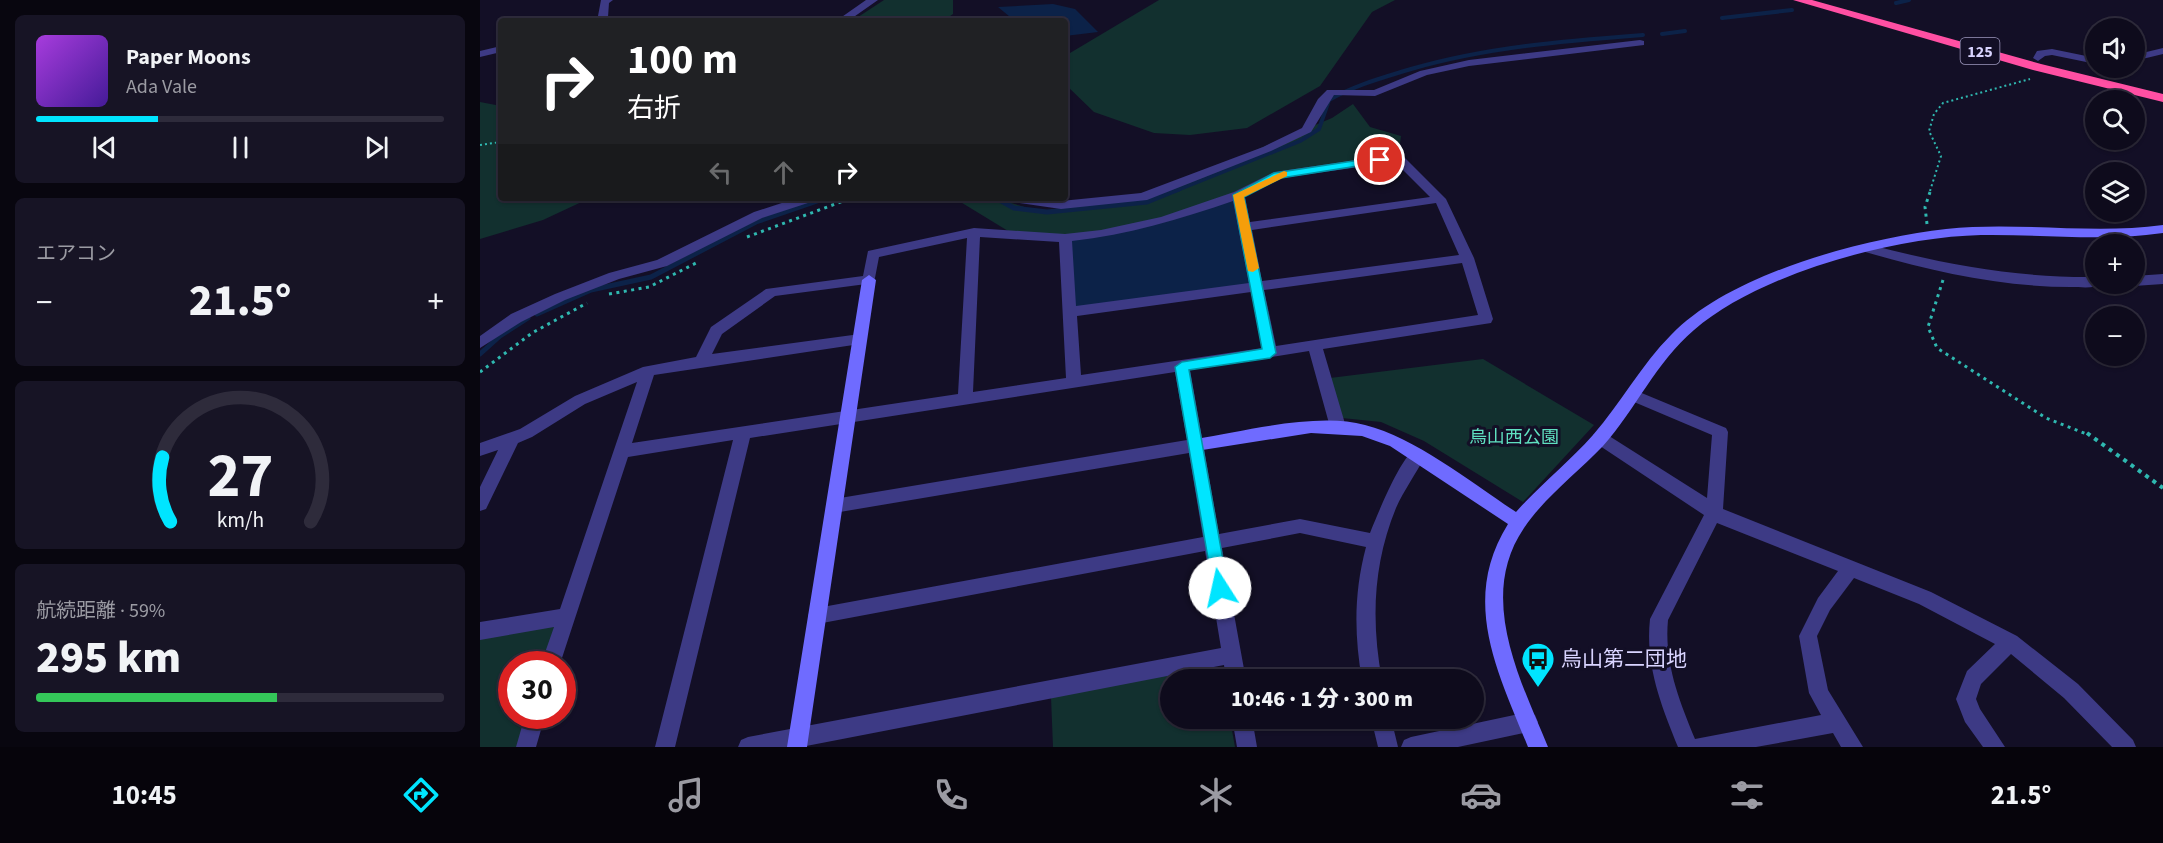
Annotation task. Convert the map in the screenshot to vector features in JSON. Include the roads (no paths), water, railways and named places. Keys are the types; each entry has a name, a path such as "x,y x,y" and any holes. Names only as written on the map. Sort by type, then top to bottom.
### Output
{"highway":[{"name":"125","path":"1798,0 2037,62 2163,88"},
{"name":"125","path":"1824,0 2163,98"}],"street":[{"path":"602,18 604,2 608,0"},
{"path":"846,18 873,0"},
{"path":"1033,201 1061,205 1143,196 1268,149 1307,130 1324,99 1331,92 1375,93 1424,73 1469,63 1640,43"},
{"path":"480,54 498,50"},
{"path":"2145,55 2163,51"},
{"path":"2037,62 2041,54 2052,52 2085,59"},
{"path":"623,451 743,433 848,417 965,399 1182,367 1486,319 1467,258 1440,199 1398,158 1278,175 1238,195 1164,220 1065,238 974,232 873,254 848,417 834,506 818,616 798,742"},
{"path":"1238,195 1270,353"},
{"path":"1243,227 1440,199"},
{"path":"480,343 516,318 560,297 614,276 655,265 758,215 801,201"},
{"path":"1538,747 1504,657 1493,606 1492,587 1498,562 1518,522 1600,438 1671,346 1690,326 1716,307 1762,284 1867,248 1931,235 1982,231 2105,235 2163,229"},
{"path":"965,399 974,232"},
{"path":"1065,238 1074,383"},
{"path":"1867,248 1946,271 2060,283 2085,282"},
{"path":"1068,312 1467,258"},
{"path":"2145,280 2163,279"},
{"path":"701,360 716,330 771,292 869,280"},
{"path":"480,450 512,438 580,400 648,371 701,360 860,339"},
{"path":"1315,346 1338,427"},
{"path":"1182,367 1234,669"},
{"path":"554,651 648,371"},
{"path":"1632,395 1720,432 1714,512 1659,619 1656,636 1659,671 1688,747"},
{"path":"834,506 1196,445 1311,427 1338,427 1380,434 1518,522"},
{"path":"665,747 743,433"},
{"path":"480,504 512,438"},
{"path":"1600,438 1714,512 1924,598 2010,642 2071,691 2126,747"},
{"path":"1369,669 1364,621 1373,541 1391,500 1417,456"},
{"path":"818,616 1300,526 1373,541"},
{"path":"1851,568 1824,604 1808,636 1819,693 1853,747"},
{"path":"480,632 565,617"},
{"path":"1995,747 1972,715 1966,699 1974,678 2010,642"},
{"path":"748,747 798,742 1232,655"},
{"path":"1411,747 1528,722"},
{"path":"1701,747 1837,722"},
{"path":"526,747 531,729"},
{"path":"1244,729 1247,747"},
{"path":"1384,729 1388,747"}],"water":[{"path":"1053,4 1075,9 1098,32 1068,36 1068,18 1011,18 998,7"},
{"path":"1233,195 1252,287 1066,311 1065,235 1152,225 1192,214"}],"waterway":[{"path":"1896,3 1909,0"},
{"path":"1722,18 1792,10"},
{"path":"1662,34 1685,31"},
{"path":"1175,191 1300,141 1319,129 1329,100 1379,79 1440,61 1497,50 1643,35"},
{"path":"1001,201 1014,208 1047,212 1147,202 1179,189"},
{"path":"537,314 591,290 651,277 756,222 817,201"},
{"path":"480,354 500,336 528,318"}],"place":[{"name":"烏山第二団地","path":"1538,688"}],"park label":[{"name":"烏山西公園","path":"1514,437"}]}
